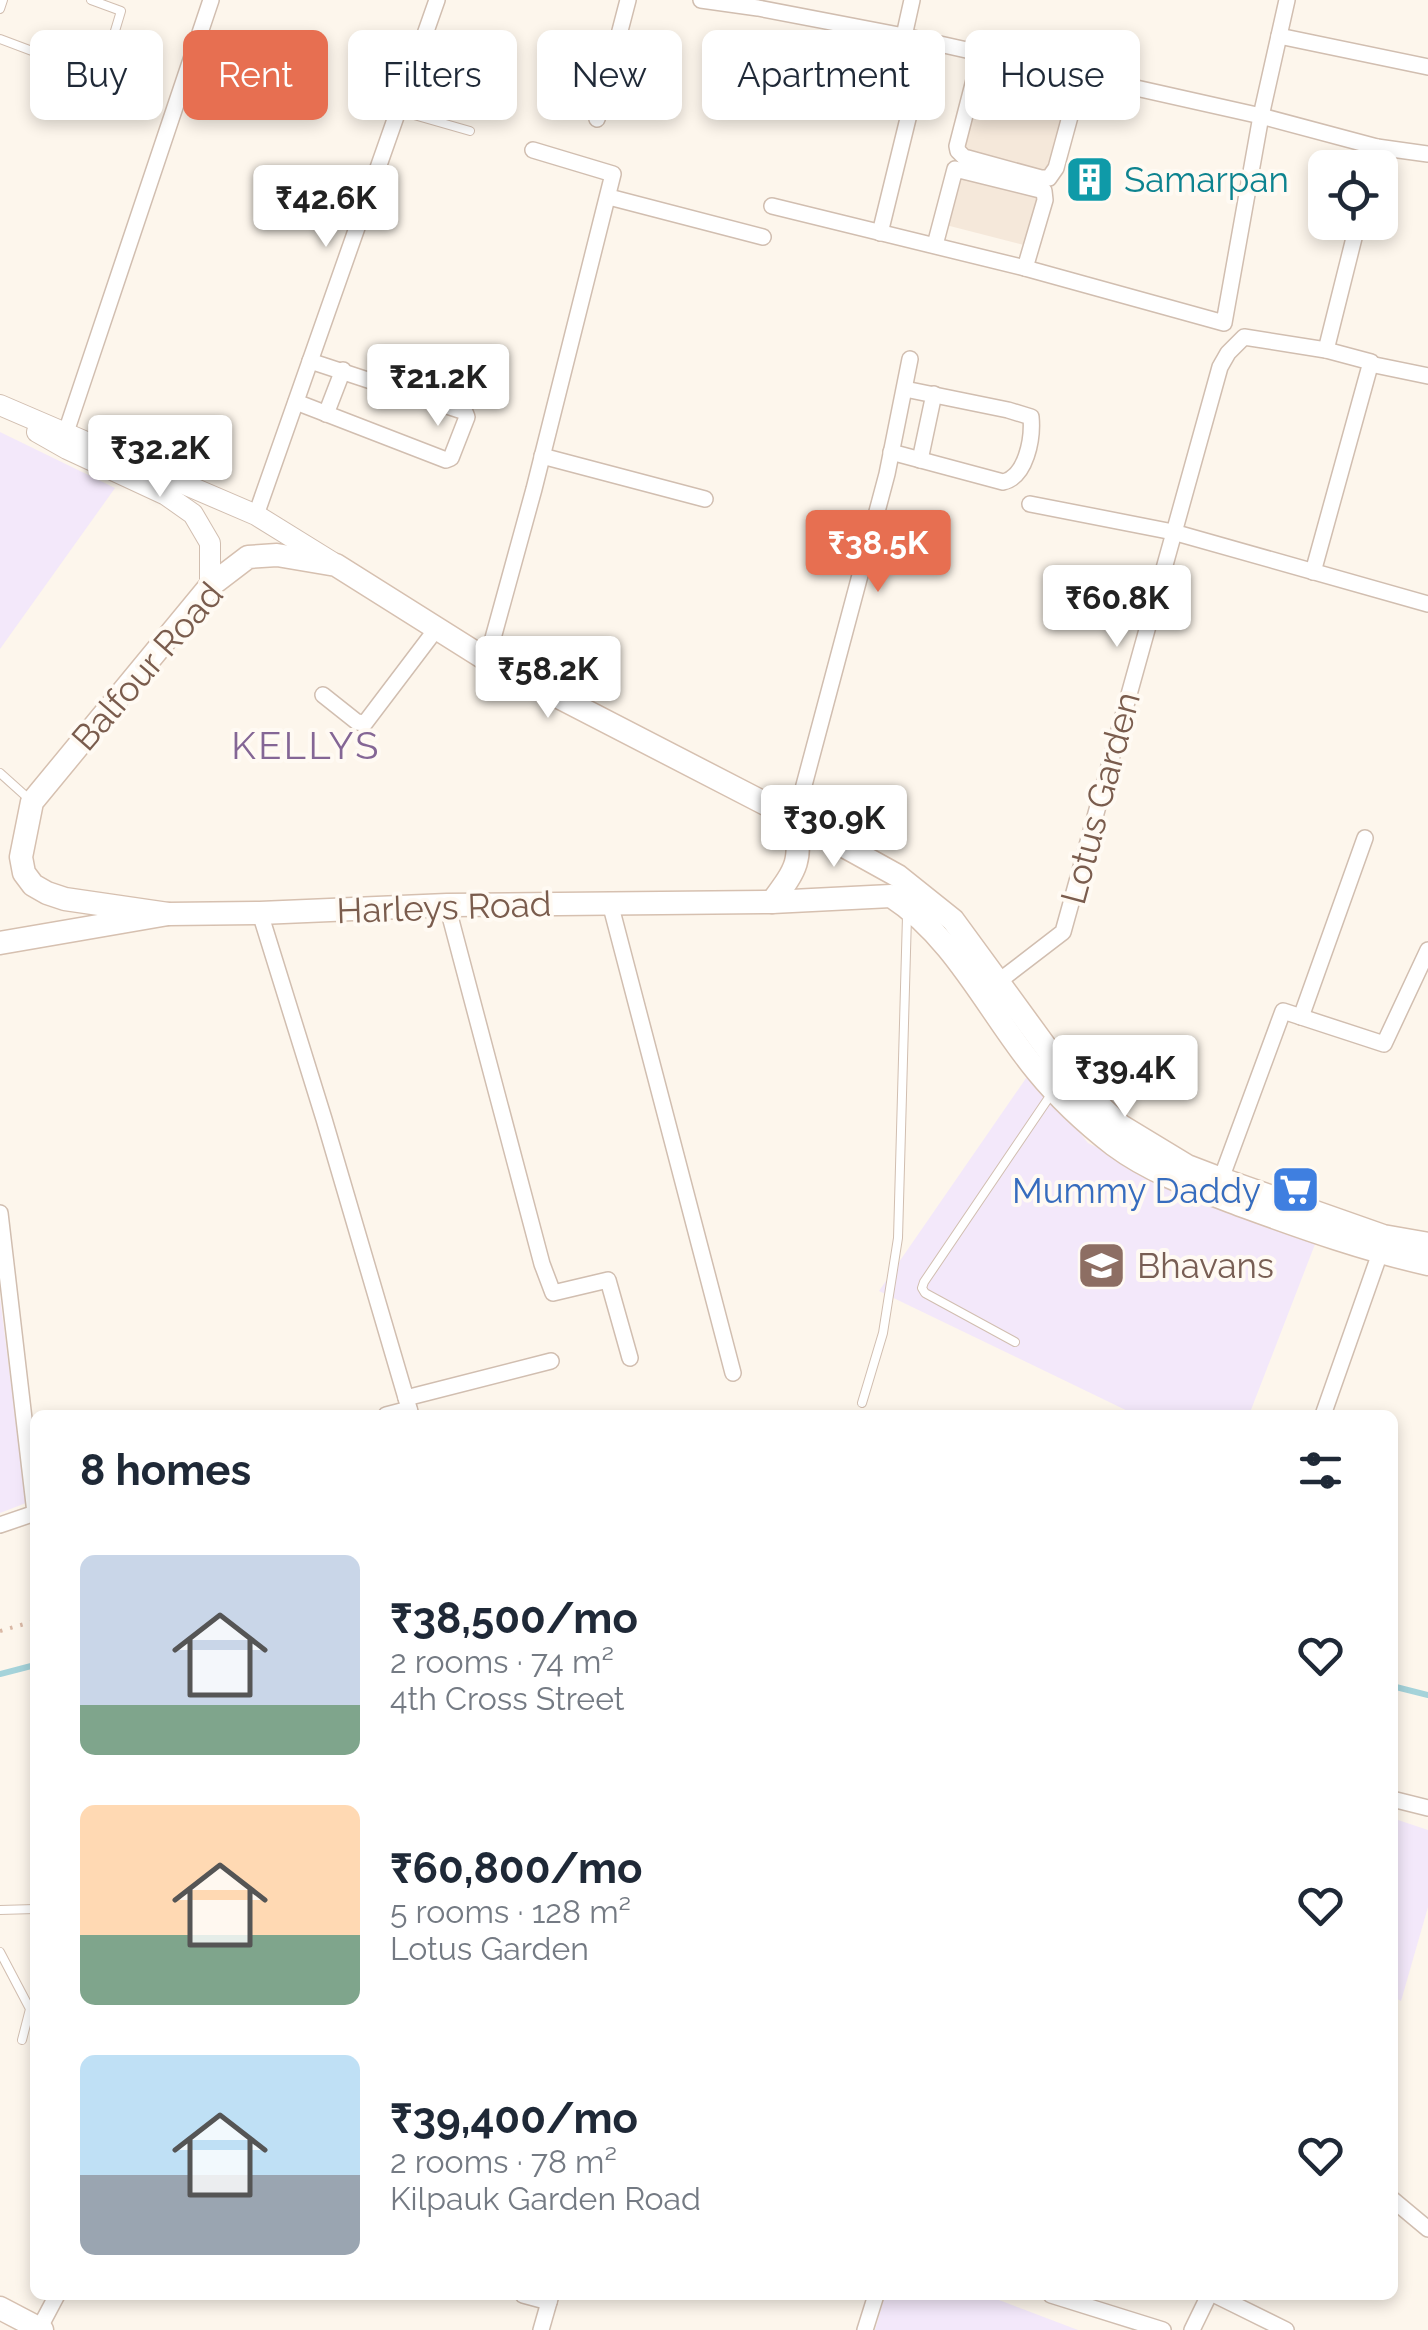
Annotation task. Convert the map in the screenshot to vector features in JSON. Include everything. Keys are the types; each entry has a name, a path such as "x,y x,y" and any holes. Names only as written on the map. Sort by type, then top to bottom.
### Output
{"main road":[{"name":"Balfour Road","path":"32,802 210,586 248,557 277,555 336,564"},
{"path":"336,564 487,660 898,876 953,920 1064,1072 1121,1126 1187,1166 1384,1236 1428,1244"},
{"path":"32,802 21,857 24,874 32,885 66,899 168,914"},
{"path":"772,902 795,872 800,848 795,819"},
{"path":"899,901 934,932 1037,1071 1082,1118 1117,1147 1177,1181 1380,1254 1428,1264"},
{"name":"Harleys Road","path":"0,943 168,914 447,905 899,901"},
{"path":"0,2308 40,2329"}],"street":[{"path":"66,432 211,0"},
{"path":"427,30 437,0"},
{"path":"620,30 628,0"},
{"path":"701,0 759,4 877,30"},
{"path":"905,30 912,0"},
{"path":"772,206 1025,268 1224,324 1287,0"},
{"path":"1279,36 1428,67"},
{"path":"1140,89 1377,147 1428,154"},
{"path":"965,113 958,152 1040,178 1049,178 1056,168 1069,120"},
{"path":"256,515 397,120"},
{"path":"880,233 908,120"},
{"path":"487,660 614,174 533,150"},
{"path":"935,245 952,171 1044,191 1025,268"},
{"path":"609,197 763,236"},
{"path":"1354,240 1326,350 1428,376"},
{"name":"Lotus Garden","path":"998,982 1063,932 1220,367 1244,337 1326,350"},
{"path":"795,819 891,452 910,359"},
{"path":"296,402 446,460 451,458 467,417 464,412 310,361"},
{"path":"1314,572 1370,364"},
{"path":"326,414 343,370"},
{"path":"891,452 1003,482 1014,480 1021,470 1032,429 1031,417 905,388"},
{"path":"920,460 934,394"},
{"path":"0,408 66,432 256,515 336,564"},
{"path":"0,408 67,449 166,496 193,514 210,543 210,586"},
{"path":"542,456 705,499"},
{"path":"1030,504 1173,532 1428,604"},
{"path":"323,695 357,722 365,723 437,628"},
{"path":"1301,1017 1365,838"},
{"path":"610,903 732,1373"},
{"path":"447,905 553,1294 608,1280 630,1358"},
{"path":"260,913 409,1407 551,1361"},
{"path":"1221,1179 1283,1012 1384,1044 1428,950"},
{"path":"0,1213 30,1471"},
{"path":"1324,1410 1380,1254"},
{"path":"0,1525 30,1516"},
{"path":"1398,1800 1428,1808"},
{"path":"1398,2204 1428,2228"},
{"path":"40,2329 54,2300"},
{"path":"541,2330 549,2300"},
{"path":"865,2330 874,2300"},
{"path":"1068,2300 1163,2330"},
{"path":"1192,2330 1209,2300"},
{"path":"1223,2300 1286,2330"}],"lane":[{"path":"0,9 3,0"},
{"path":"0,38 102,74 121,11 91,0"},
{"path":"430,120 470,132"},
{"path":"0,773 32,802"},
{"path":"862,1403 883,1333 898,1238 899,901"},
{"path":"1015,1342 922,1288 1054,1089"},
{"path":"0,1910 30,1909"},
{"path":"0,1952 30,2005"},
{"path":"22,2040 30,2015"}],"path":[{"path":"0,1631 30,1622"}],"shaded area":[{"path":"969,120 1061,120 1028,246 942,224"},
{"path":"0,432 115,488 0,649"},
{"name":"Bhavans","path":"1031,1071 1088,1143 1225,1210 1317,1239 1251,1410 1126,1410 879,1291"},
{"path":"0,1297 26,1503 0,1513"},
{"path":"1398,1820 1428,1830 1428,1907 1401,2001"},
{"path":"884,2300 999,2300 1078,2330 875,2330"}],"waterway":[{"path":"0,1674 30,1666"},
{"path":"1398,1688 1428,1695"}],"place":[{"name":"Samarpan","path":"1089,179"},
{"name":"Mummy Daddy","path":"1296,1190"},
{"name":"Bhavans","path":"1102,1265"}],"district":[{"name":"KELLYS","path":"306,745"}]}
